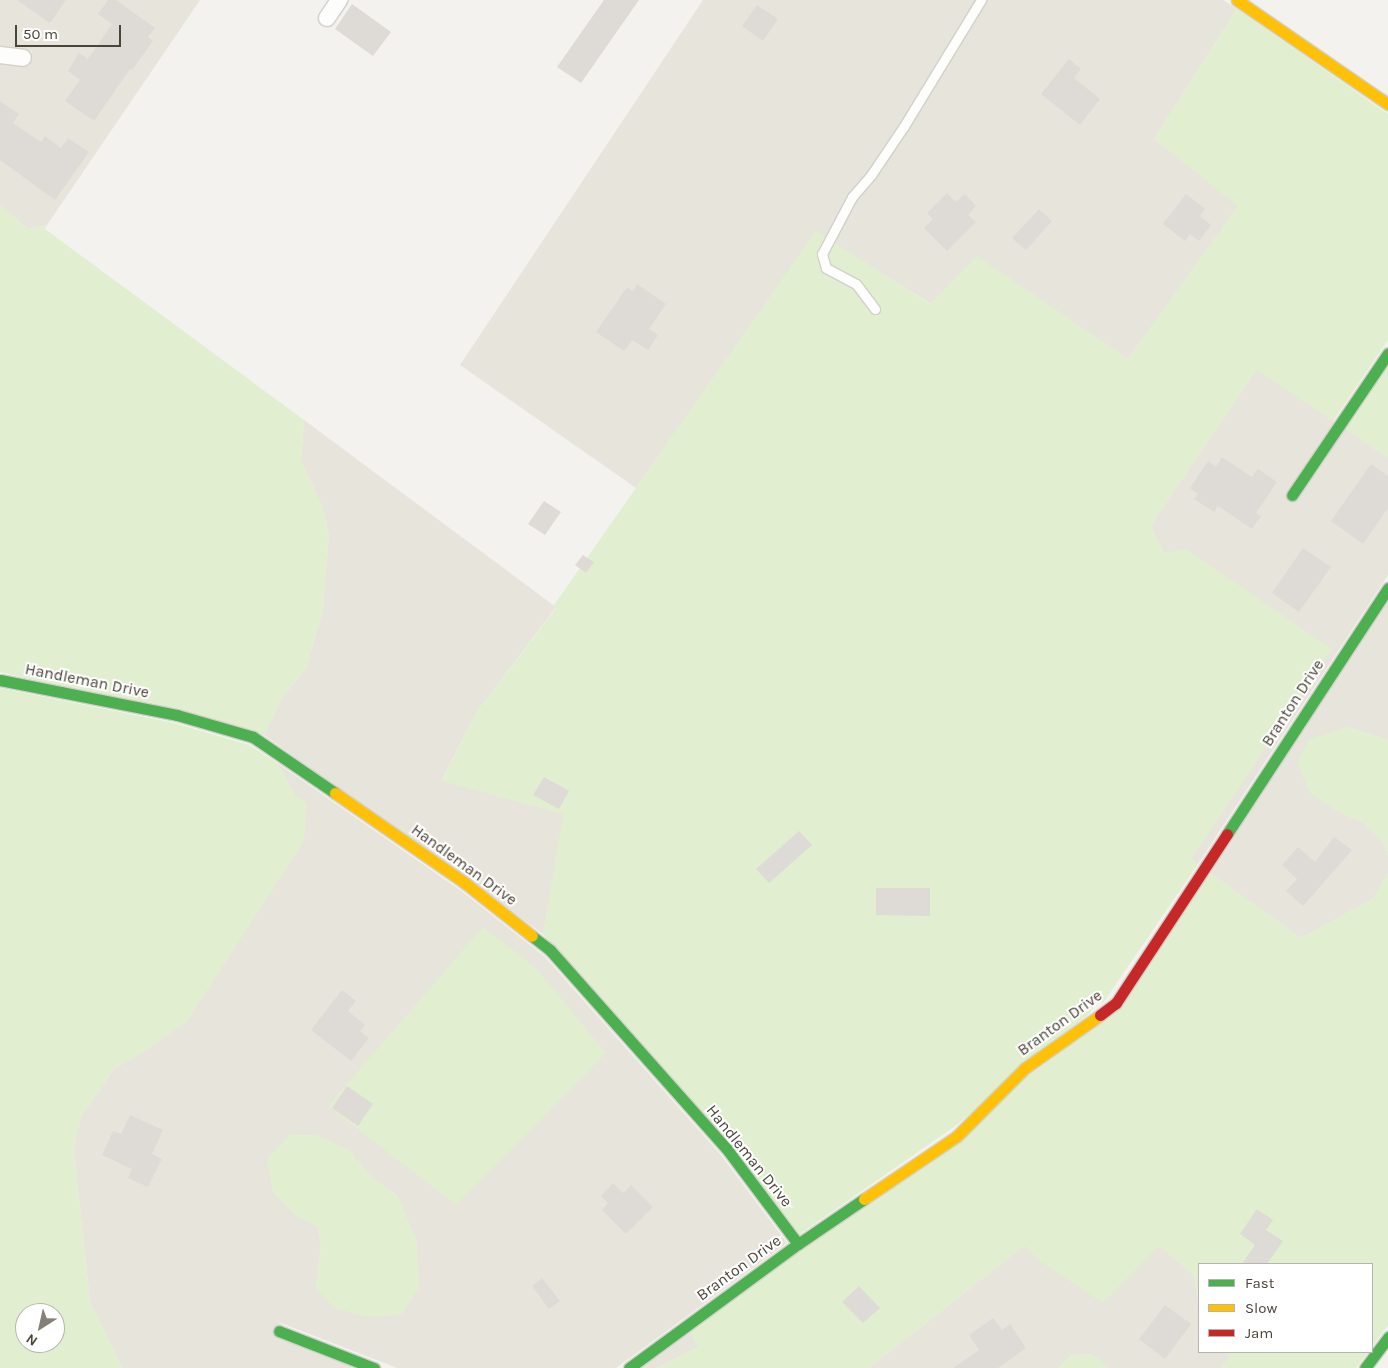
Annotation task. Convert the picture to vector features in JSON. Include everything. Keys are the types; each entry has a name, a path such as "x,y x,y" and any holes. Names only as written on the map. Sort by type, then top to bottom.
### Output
{"street":[{"path":"327,18 339,0"},
{"path":"1237,0 1388,104"},
{"path":"0,55 24,58"},
{"path":"1292,494 1388,353"},
{"name":"Branton Drive","path":"629,1368 798,1244 957,1136 1025,1068 1116,1003 1388,588"},
{"name":"Handleman Drive","path":"0,680 177,715 253,738 465,883 550,950 726,1148 798,1244"},
{"path":"280,1331 374,1368"},
{"path":"1365,1368 1388,1337"}],"lane":[{"path":"875,309 856,284 826,268 822,254 852,197 872,175 981,0"}],"shaded area":[{"path":"0,0 200,0 47,225 28,229 0,205 0,64 29,66 32,51 0,47"},
{"path":"703,0 1223,0 1237,9 1154,139 1239,205 1128,359 977,257 931,304 816,232 636,488 460,365"},
{"path":"1257,369 1388,458 1388,575 1198,864 1190,859 1164,553 1150,526"},
{"path":"304,420 556,607 475,715 442,780 564,814 543,934 264,735 282,697 306,669 323,609 329,535 321,504 301,461"},
{"path":"1388,601 1388,740 1347,727 1333,809 1364,823 1385,845 1388,856 1388,873 1373,899 1301,938 1210,873"},
{"path":"277,763 460,890 544,956 720,1154 787,1243 616,1368 397,1368 276,1321 352,1368 122,1368 90,1302 74,1151 80,1118 114,1069 146,1050 188,1020 295,795","holes":["347,1149 371,1177 398,1196 316,1288 321,1244 318,1227"]},
{"path":"1025,1245 1043,1263 1159,1246 1193,1274 1198,1297 1198,1353 1226,1353 1230,1357 1221,1368 1108,1368 1092,1354 1072,1355 1058,1368 869,1368"},
{"path":"690,1332 699,1347 657,1368 641,1368"}],"green space":[{"path":"1237,9 1388,114 1388,340 1333,421 1257,370 1150,526 1164,553 1186,549 1332,649 1191,859 1198,864 1103,1003 1097,1000 1090,1013 958,1124 800,1234 543,934 563,814 442,781 475,715 556,608 554,605 816,231 930,304 977,256 1128,359 1238,206 1154,139"},
{"path":"0,205 28,229 47,225 45,229 304,420 301,461 321,504 329,535 323,609 306,669 282,697 264,735 0,672"},
{"path":"1388,366 1388,458 1345,429"},
{"path":"0,688 174,723 249,745 277,763 295,795 307,803 304,841 188,1020 146,1050 114,1069 80,1118 74,1151 90,1302 122,1368 0,1368"},
{"path":"1347,727 1388,740 1388,856 1385,845 1364,823 1333,809 1309,792 1297,762 1308,740"},
{"path":"1210,873 1301,938 1373,899 1388,873 1388,1325 1373,1346 1373,1263 1198,1263 1198,1297 1193,1274 1159,1246 1103,1303 1043,1263 1025,1245 869,1368 657,1368 699,1347 690,1332 1030,1074 1119,1010"},
{"path":"483,927 536,968 606,1053 456,1205 328,1106"},
{"path":"290,1135 316,1135 347,1149 371,1177 398,1196 417,1242 419,1287 402,1315 368,1317 334,1308 316,1288 321,1244 318,1227 296,1216 273,1192 267,1159"},
{"path":"1226,1353 1367,1353 1356,1368 1221,1368 1230,1357"},
{"path":"1092,1354 1108,1368 1058,1368 1072,1355"}],"building":[{"path":"17,0 66,0 50,23"},
{"path":"108,0 116,0 155,28 148,37 153,41 132,70 130,69 94,121 65,101 80,80 68,71 79,53 88,59 112,24 98,14"},
{"path":"604,0 639,0 581,83 557,67"},
{"path":"352,4 391,32 373,56 335,29"},
{"path":"757,5 778,19 763,41 742,26"},
{"path":"1069,59 1081,69 1074,78 1100,99 1080,125 1041,94"},
{"path":"0,101 19,114 13,123 41,142 45,136 61,148 68,138 89,152 55,200 0,160"},
{"path":"947,193 956,202 965,194 976,206 968,215 976,222 947,251 924,228 933,219 927,213"},
{"path":"1186,194 1205,209 1200,216 1211,225 1199,241 1190,234 1185,241 1163,224"},
{"path":"1039,209 1052,221 1026,250 1012,238"},
{"path":"637,284 666,304 649,329 658,335 648,350 632,340 624,351 596,332 627,287 633,291"},
{"path":"1222,457 1252,477 1258,469 1277,482 1256,513 1261,516 1252,529 1218,506 1214,512 1194,499 1198,494 1190,488 1208,461 1216,467"},
{"path":"1371,464 1388,476 1388,508 1363,544 1331,521"},
{"path":"544,501 561,512 545,535 528,524"},
{"path":"1303,548 1331,567 1299,612 1272,593"},
{"path":"583,555 594,562 586,573 575,565"},
{"path":"544,777 569,791 559,809 533,795"},
{"path":"799,831 812,845 769,883 756,869"},
{"path":"1334,837 1352,850 1303,906 1286,891 1297,879 1282,865 1298,847 1315,862"},
{"path":"876,888 930,888 930,916 876,915"},
{"path":"342,990 356,1001 348,1011 365,1025 360,1031 369,1038 351,1061 311,1030"},
{"path":"347,1086 373,1104 358,1126 332,1108"},
{"path":"130,1115 163,1130 152,1154 162,1159 148,1187 128,1178 132,1169 102,1155 113,1131 121,1134"},
{"path":"613,1183 623,1193 631,1185 653,1207 626,1234 602,1210 608,1203 601,1196"},
{"path":"1257,1209 1273,1220 1266,1230 1283,1241 1268,1263 1243,1263 1255,1245 1240,1234"},
{"path":"542,1278 560,1301 549,1309 532,1286"},
{"path":"859,1286 880,1308 863,1323 842,1302"},
{"path":"1165,1305 1191,1324 1165,1359 1139,1339"},
{"path":"993,1318 1002,1330 1010,1324 1026,1348 998,1368 953,1368 979,1350 969,1335"}],"traffic: fast":[{"path":"1292,495 1388,353"},
{"path":"1227,834 1388,588"},
{"path":"0,680 177,715 253,737 335,793"},
{"path":"532,936 550,950 726,1148 798,1244"},
{"path":"629,1368 798,1244 864,1199"},
{"path":"279,1331 374,1368"},
{"path":"1365,1368 1388,1337"}],"traffic: slow":[{"path":"1237,0 1388,104"},
{"path":"335,793 465,883 532,936"},
{"path":"864,1199 957,1136 1025,1068 1100,1015"}],"traffic: jam":[{"path":"1100,1015 1116,1003 1227,834"}]}
